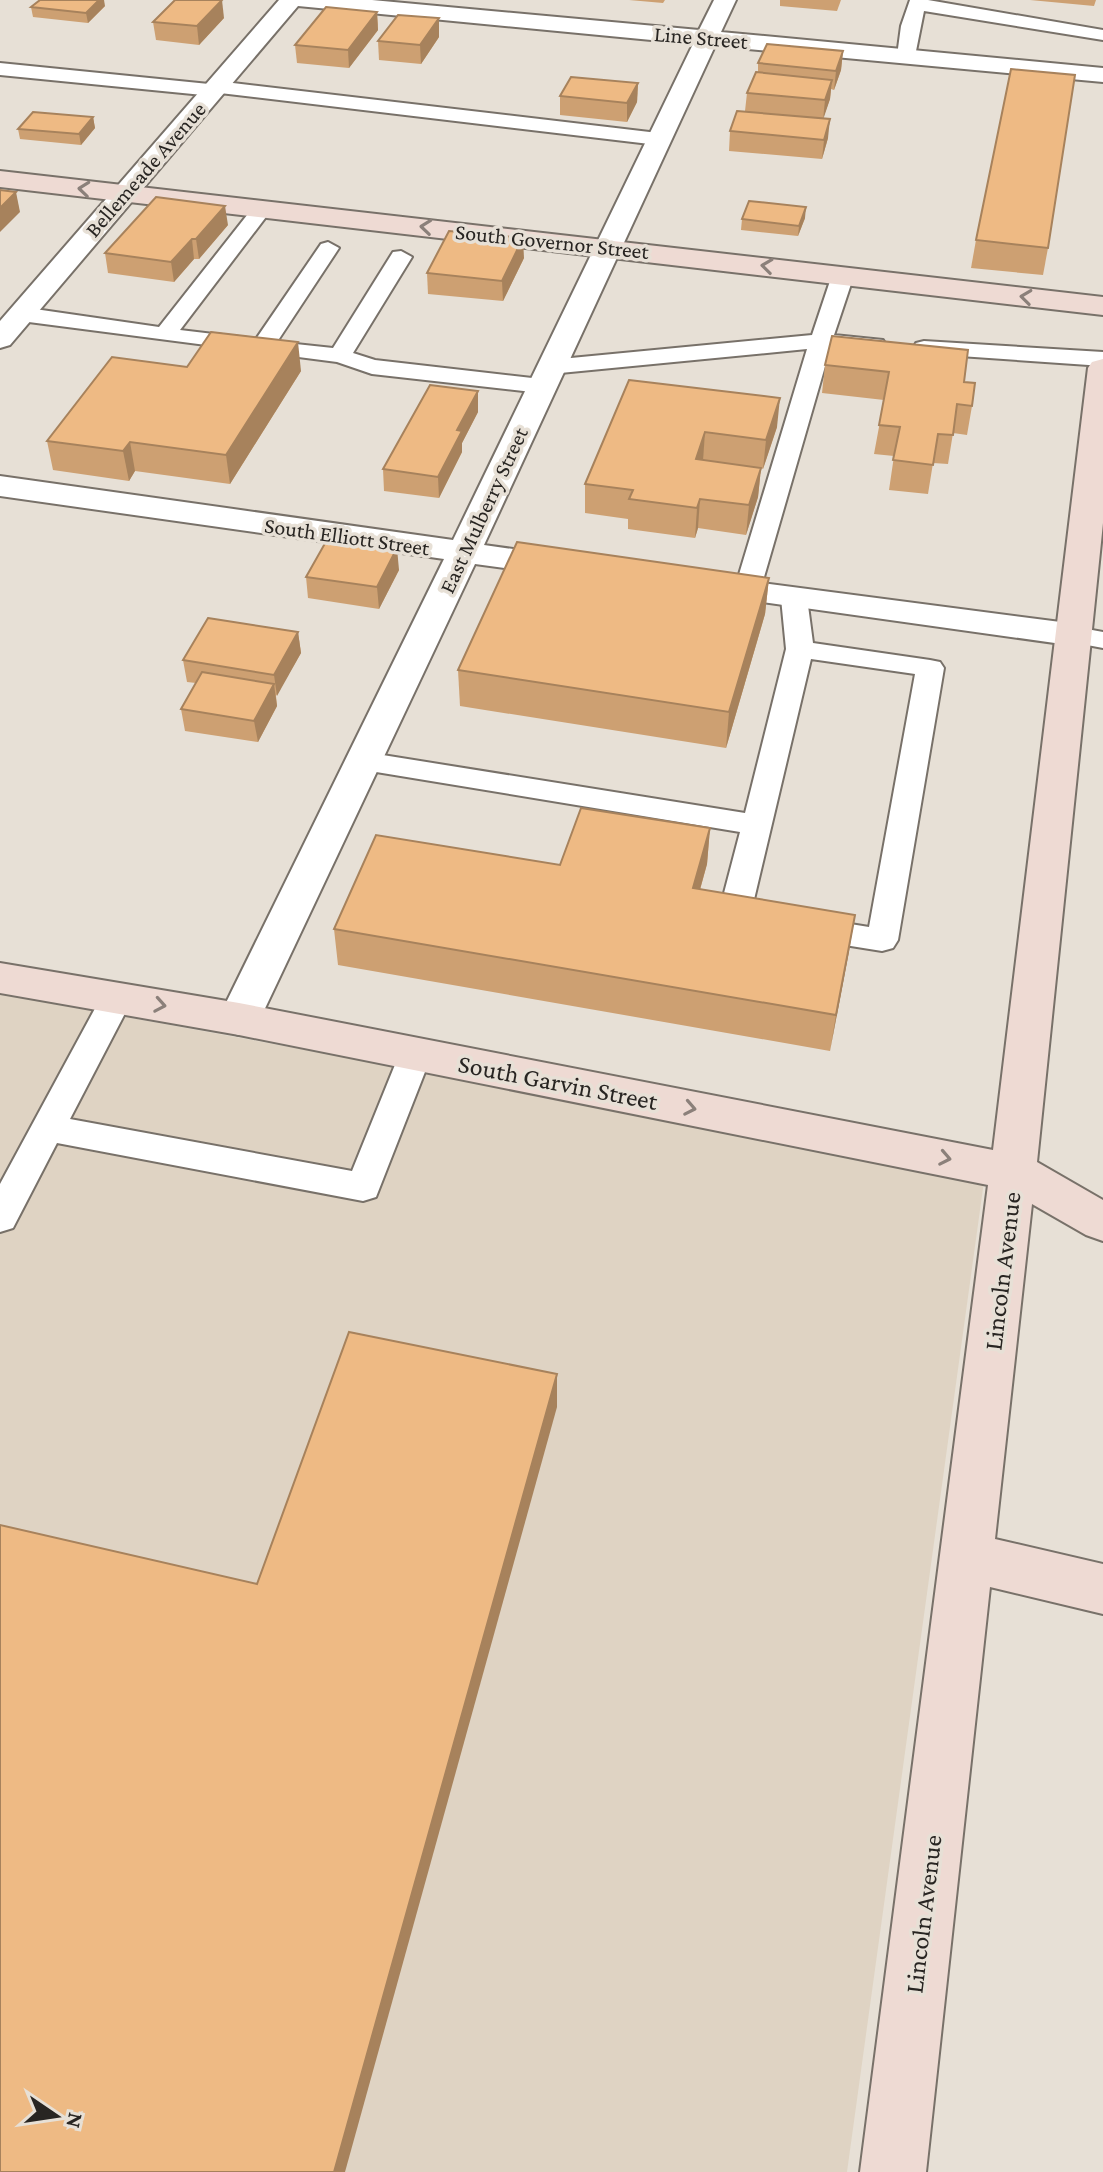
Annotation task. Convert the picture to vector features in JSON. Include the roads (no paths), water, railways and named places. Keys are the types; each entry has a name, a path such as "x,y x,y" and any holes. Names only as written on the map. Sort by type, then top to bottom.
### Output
{"street":[{"name":"Bellemeade Avenue","path":"0,339 291,0"},
{"name":"Line Street","path":"299,0 1103,75"},
{"name":"East Mulberry Street","path":"239,1019 725,0"},
{"name":"South Governor Street","path":"0,179 1103,306"},
{"name":"Lincoln Avenue","path":"893,2172 965,1557 1089,637 1103,368"},
{"name":"South Elliott Street","path":"0,486 605,572"},
{"path":"684,583 1089,637"},
{"name":"South Garvin Street","path":"0,978 239,1019 1015,1172 1103,1222"},
{"path":"965,1557 1103,1589"}],"lane":[{"path":"906,56 918,3 1103,35"},
{"path":"0,69 215,89 658,139"},
{"path":"165,335 262,209"},
{"path":"262,347 328,248"},
{"path":"340,356 401,257"},
{"path":"747,591 819,341 843,275"},
{"path":"21,314 340,356 372,367 546,376 819,341 1103,359"},
{"path":"794,598 800,649 734,916 882,940 930,668 800,649"},
{"path":"364,761 757,825"},
{"path":"0,1218 117,998"},
{"path":"47,1128 363,1187 415,1054"}]}
